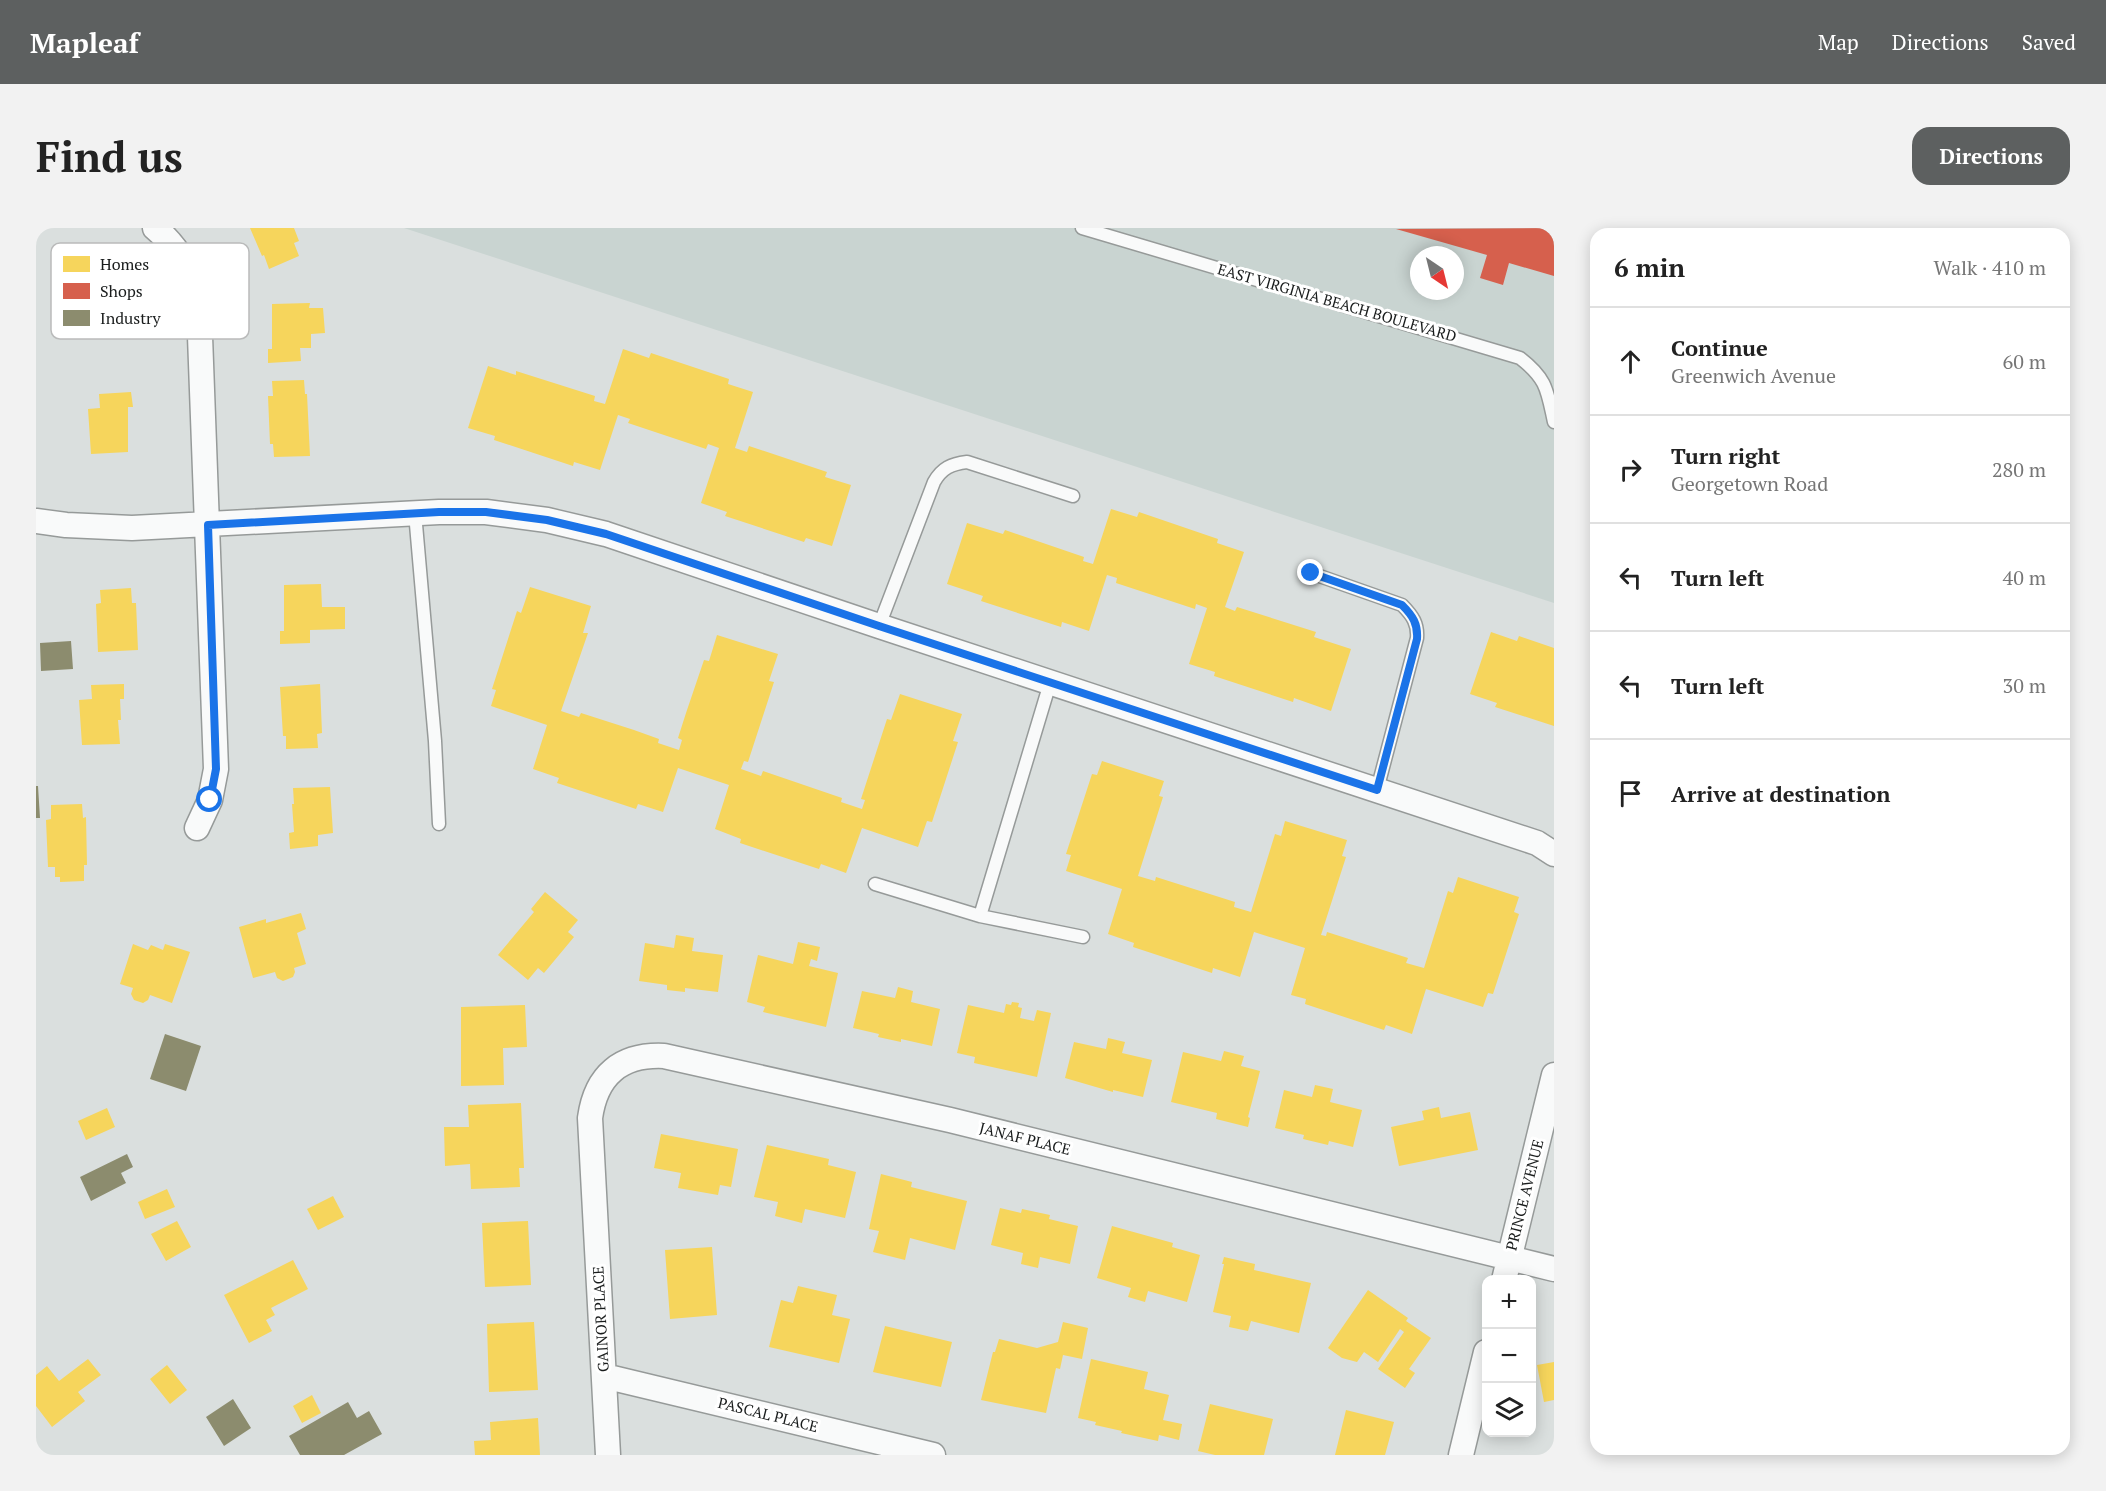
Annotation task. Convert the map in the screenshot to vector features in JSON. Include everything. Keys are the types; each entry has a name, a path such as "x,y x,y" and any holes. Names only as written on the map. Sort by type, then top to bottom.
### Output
{"street":[{"path":"154,228 170,243"},
{"path":"197,828 210,800 216,769 208,525 199,339"},
{"path":"36,521 66,525 132,528 415,513 486,512 547,520 618,538 1537,843 1554,854"},
{"name":"JANAF PLACE","path":"594,1182 591,1118 592,1102 600,1083 614,1068 628,1060 648,1055 664,1056 961,1123 1507,1269 1554,1269"},
{"name":"PRINCE AVENUE","path":"1507,1269 1554,1075"},
{"name":"GAINOR PLACE","path":"594,1182 608,1455"},
{"path":"1461,1455 1482,1368"},
{"name":"PASCAL PLACE","path":"604,1376 933,1455"}],"lane":[{"name":"EAST VIRGINIA BEACH BOULEVARD","path":"1082,228 1520,358 1536,371 1547,388 1554,422"},
{"path":"879,626 934,482 940,472 952,464 967,462 1073,496"},
{"path":"415,513 435,741 439,824"},
{"path":"1311,573 1402,605 1413,616 1417,629 1417,639 1377,790"},
{"path":"980,916 1050,682"},
{"path":"875,884 980,916 1083,937"}],"shaded area":[{"path":"404,228 1554,228 1554,603"}],"building: Homes":[{"path":"250,228 294,228 299,241 294,243 299,256 269,269"},
{"path":"310,303 309,308 323,308 325,333 311,334 311,348 300,348 301,361 268,363 268,349 272,349 272,304"},
{"path":"623,349 649,358 651,353 729,379 728,384 753,392 735,448 747,452 749,446 827,472 825,477 851,485 832,546 806,538 804,542 725,516 727,512 701,503 719,448 708,444 706,449 628,423 630,419 618,415 600,470 574,462 573,466 494,440 495,436 468,428 488,366 516,375 516,371 595,396 594,401 605,404"},
{"path":"304,380 305,394 307,394 310,456 274,457 273,444 270,444 268,396 273,396 272,381"},
{"path":"131,392 133,407 128,407 128,452 91,454 88,409 100,408 99,394"},
{"path":"1111,509 1137,517 1139,512 1218,539 1217,543 1244,552 1225,607 1235,611 1237,607 1316,632 1314,637 1351,649 1331,711 1294,698 1293,702 1214,676 1215,672 1189,664 1207,608 1196,604 1195,609 1116,583 1117,578 1107,575 1089,631 1062,622 1061,627 981,601 983,596 947,584 967,523 1003,534 1005,530 1084,557 1083,561 1093,564"},
{"path":"321,584 322,607 345,607 345,629 310,630 310,643 280,644 280,631 284,631 284,585"},
{"path":"530,587 591,606 583,633 588,633 561,711 579,717 581,713 634,730 659,739 658,743 679,750 682,740 678,738 686,713 704,660 709,661 717,635 778,654 769,681 774,682 748,762 744,761 741,769 761,776 763,771 842,798 841,802 862,809 865,800 861,799 887,719 891,720 900,694 962,714 953,741 958,742 932,822 927,821 918,847 862,828 846,873 821,864 819,869 740,843 741,839 715,829 729,785 678,768 663,812 638,804 636,809 557,783 559,778 533,769 547,725 491,706 496,690 492,689 517,611 521,613"},
{"path":"131,588 132,603 136,603 138,650 98,652 96,604 101,603 100,590"},
{"path":"1491,632 1517,641 1519,636 1554,648 1554,726 1495,707 1497,703 1470,694"},
{"path":"124,684 124,699 120,699 121,720 118,720 120,744 82,745 79,700 92,699 91,685"},
{"path":"320,684 322,733 317,734 318,748 286,749 280,687"},
{"path":"1102,761 1164,781 1159,796 1163,797 1138,876 1155,881 1156,877 1235,902 1234,907 1251,912 1275,834 1281,836 1285,821 1347,840 1342,856 1346,857 1321,935 1326,936 1327,932 1408,958 1406,963 1424,968 1448,891 1453,893 1458,877 1519,897 1514,912 1519,914 1493,994 1488,993 1483,1007 1426,989 1412,1034 1386,1025 1384,1030 1305,1004 1306,999 1291,995 1305,948 1254,932 1240,977 1213,968 1212,973 1133,947 1134,943 1108,934 1122,889 1066,871 1071,855 1066,854 1092,774 1097,775"},
{"path":"330,787 333,833 318,835 318,846 290,849 289,833 294,832 293,788"},
{"path":"82,804 83,818 86,817 87,865 84,865 84,881 60,882 60,877 55,877 55,867 48,867 46,820 51,819 51,805"},
{"path":"545,892 578,920 568,932 574,937 544,973 538,968 528,980 498,955 534,912 531,909"},
{"path":"301,913 306,929 297,933 306,964 294,968 293,977 283,981 277,978 275,972 253,978 239,927 266,919 266,923"},
{"path":"676,935 694,938 692,951 723,955 718,992 685,988 685,992 667,990 667,985 639,981 645,943 674,948"},
{"path":"798,942 820,947 817,961 811,959 809,966 838,973 826,1027 763,1012 765,1007 747,1002 758,955 793,964"},
{"path":"133,944 148,950 151,945 163,950 165,944 190,952 172,1003 150,995 143,1003 134,1000 131,994 133,988 120,984"},
{"path":"898,987 913,991 911,1002 940,1009 932,1046 901,1039 901,1042 878,1037 879,1034 853,1028 862,991 895,998"},
{"path":"1012,1002 1019,1003 1018,1007 1022,1008 1020,1018 1034,1021 1037,1010 1051,1013 1037,1077 974,1063 975,1057 957,1053 968,1005 1004,1013 1006,1004 1011,1005"},
{"path":"525,1005 527,1047 503,1048 504,1085 461,1086 461,1007"},
{"path":"1108,1038 1125,1042 1122,1053 1152,1060 1143,1097 1113,1090 1113,1092 1065,1078 1074,1042 1106,1049"},
{"path":"1224,1051 1244,1056 1241,1066 1260,1071 1248,1117 1250,1118 1248,1127 1216,1119 1217,1113 1171,1102 1183,1052 1221,1061"},
{"path":"1315,1085 1333,1089 1330,1102 1362,1110 1353,1147 1329,1141 1328,1145 1303,1139 1304,1135 1275,1128 1284,1090 1312,1097"},
{"path":"521,1103 524,1168 519,1168 520,1187 471,1189 470,1164 445,1166 444,1127 469,1127 468,1105"},
{"path":"1439,1107 1441,1118 1470,1112 1478,1150 1399,1166 1391,1127 1424,1120 1422,1111"},
{"path":"107,1108 115,1127 86,1140 78,1121"},
{"path":"661,1134 738,1149 731,1187 720,1185 718,1195 678,1188 681,1173 654,1168"},
{"path":"767,1145 829,1159 828,1165 856,1172 845,1218 805,1209 802,1223 775,1216 778,1202 754,1197"},
{"path":"881,1174 912,1182 911,1187 967,1201 955,1250 910,1238 905,1260 873,1252 879,1231 869,1229"},
{"path":"167,1189 175,1207 145,1219 138,1202"},
{"path":"333,1196 344,1217 318,1230 307,1209"},
{"path":"1000,1208 1021,1213 1022,1209 1050,1215 1049,1219 1078,1226 1070,1264 1040,1257 1038,1268 1021,1264 1023,1253 991,1245"},
{"path":"177,1221 191,1247 166,1261 151,1234"},
{"path":"528,1221 531,1285 485,1287 482,1223"},
{"path":"1112,1226 1173,1243 1172,1247 1200,1255 1187,1302 1148,1291 1145,1302 1128,1297 1131,1288 1097,1278"},
{"path":"712,1247 717,1315 670,1319 665,1250"},
{"path":"1224,1257 1255,1264 1254,1270 1311,1283 1299,1333 1251,1321 1248,1331 1229,1327 1231,1316 1213,1312"},
{"path":"293,1260 308,1289 271,1308 275,1315 266,1320 272,1331 249,1343 224,1295"},
{"path":"798,1286 837,1295 832,1315 850,1319 839,1363 769,1347 781,1300 793,1303"},
{"path":"1368,1290 1408,1318 1406,1321 1431,1338 1409,1369 1415,1373 1405,1388 1378,1369 1404,1332 1400,1329 1378,1362 1364,1352 1357,1362 1342,1358 1328,1348"},
{"path":"534,1322 538,1390 489,1392 487,1324"},
{"path":"1063,1322 1088,1328 1082,1359 1063,1355 1060,1369 1056,1368 1046,1413 981,1400 993,1352 995,1352 999,1339 1037,1348 1058,1342"},
{"path":"885,1326 952,1342 941,1387 873,1372"},
{"path":"88,1359 101,1375 78,1392 85,1401 52,1427 36,1406 36,1375 47,1366 59,1381"},
{"path":"1091,1359 1148,1372 1144,1389 1169,1395 1163,1420 1182,1424 1179,1440 1159,1435 1158,1441 1121,1433 1122,1431 1095,1425 1096,1422 1078,1418"},
{"path":"1554,1362 1554,1400 1544,1402 1537,1365"},
{"path":"167,1365 187,1390 170,1404 150,1379"},
{"path":"312,1395 321,1413 302,1423 293,1406"},
{"path":"1210,1404 1273,1419 1264,1455 1215,1455 1198,1451"},
{"path":"1346,1410 1394,1422 1385,1455 1335,1455"},
{"path":"538,1418 540,1455 475,1455 474,1441 491,1440 490,1422"}],"building: Shops":[{"path":"1554,228 1554,276 1509,263 1503,285 1480,278 1487,255 1464,248 1464,246 1456,246 1396,229"}],"building: Industry":[{"path":"71,641 73,669 41,671 40,643"},
{"path":"36,786 38,786 40,818 36,818"},
{"path":"165,1034 201,1046 186,1091 150,1079"},
{"path":"127,1154 133,1167 121,1173 126,1183 91,1201 80,1177"},
{"path":"233,1399 251,1428 224,1446 206,1417"},
{"path":"348,1402 357,1418 369,1411 382,1434 344,1455 300,1455 289,1436"}],"route":[{"path":"210,800 216,769 208,525 439,512 486,512 547,520 606,534 1377,790 1417,639 1417,629 1413,616 1402,605 1311,573"}]}
